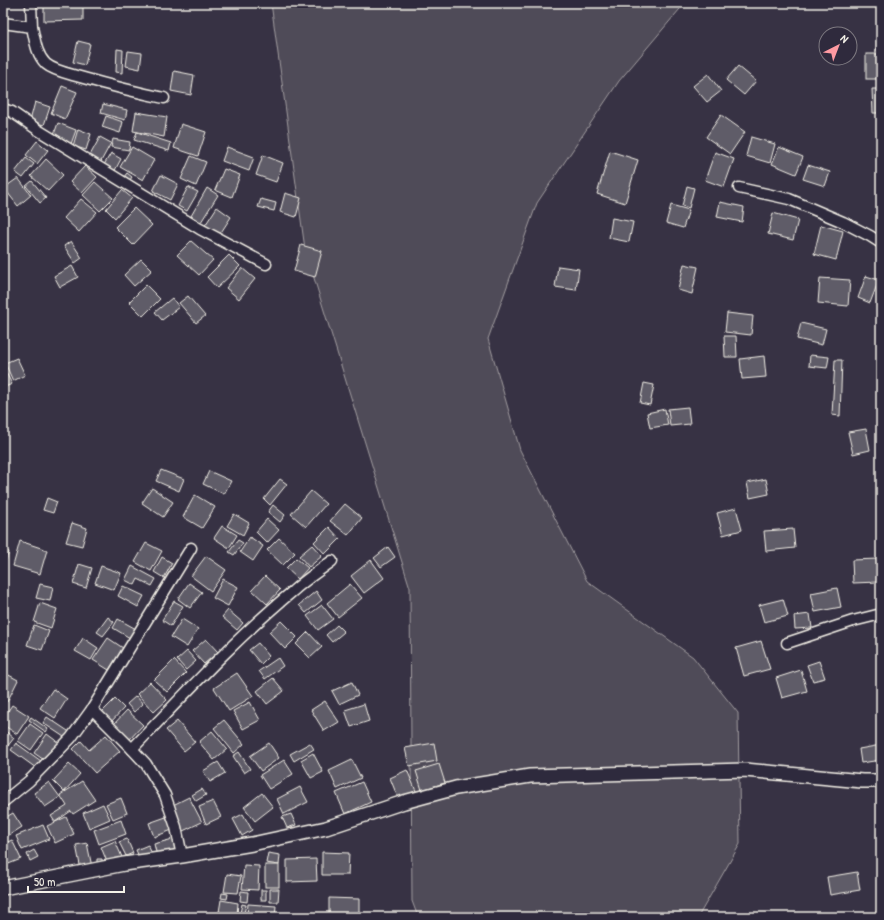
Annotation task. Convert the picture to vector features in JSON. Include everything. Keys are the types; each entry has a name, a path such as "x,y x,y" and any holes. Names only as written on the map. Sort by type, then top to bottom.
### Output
{"street":[{"path":"31,3 32,27 35,45 41,58 47,65 60,72 117,88 164,98"},
{"path":"3,23 32,27"},
{"path":"3,109 12,112 38,130 200,229 266,264"},
{"path":"739,188 789,199 843,222 870,236 881,244"},
{"path":"3,802 29,780 71,738 92,709 191,548"},
{"path":"132,749 203,675 254,625 294,590 332,561"},
{"path":"787,643 854,621 881,614"},
{"path":"92,709 146,764 165,796 176,827 182,856"},
{"path":"3,886 124,864 252,844 326,828 412,800 456,788 530,776 745,770 862,781 881,781"}],"shaded area":[{"path":"271,3 685,3 619,81 537,203 488,339 520,450 587,581 693,657 738,713 740,844 698,917 418,917 412,901 410,588 305,249"}],"building":[{"path":"44,3 83,3 83,20 44,21"},
{"path":"877,40 881,40 881,50 877,50"},
{"path":"78,41 90,44 85,65 73,62"},
{"path":"117,49 123,50 122,73 116,72"},
{"path":"128,51 142,53 140,69 126,66"},
{"path":"866,54 881,54 881,79 866,79"},
{"path":"738,66 756,81 744,95 726,80"},
{"path":"174,71 194,75 191,95 171,91"},
{"path":"708,74 721,91 707,102 693,86"},
{"path":"62,86 77,92 65,119 51,113"},
{"path":"872,89 881,89 881,113 873,113"},
{"path":"35,102 50,107 44,125 30,121"},
{"path":"103,104 127,110 125,120 101,113"},
{"path":"136,112 167,117 164,137 133,131"},
{"path":"721,115 745,132 730,154 706,137"},
{"path":"106,116 123,122 120,133 102,127"},
{"path":"58,123 76,130 71,144 53,137"},
{"path":"181,124 206,132 198,156 174,148"},
{"path":"78,129 91,134 86,150 73,146"},
{"path":"137,132 171,143 169,151 134,140"},
{"path":"100,137 111,143 99,165 88,159"},
{"path":"751,137 775,144 770,163 746,156"},
{"path":"113,139 130,142 129,150 111,147"},
{"path":"37,141 48,150 37,164 26,155"},
{"path":"132,147 154,160 143,180 120,167"},
{"path":"227,147 254,157 249,171 222,161"},
{"path":"779,147 803,157 796,174 772,164"},
{"path":"610,151 638,160 625,203 597,194"},
{"path":"715,152 734,159 724,187 705,180"},
{"path":"111,153 121,159 113,174 102,168"},
{"path":"263,155 283,163 276,182 256,175"},
{"path":"191,156 206,162 196,186 181,179"},
{"path":"26,158 34,164 23,178 15,172"},
{"path":"46,159 63,175 48,191 31,176"},
{"path":"3,164 8,171 3,175"},
{"path":"808,165 830,172 825,186 803,179"},
{"path":"85,166 97,177 82,193 70,182"},
{"path":"224,169 240,175 232,197 215,190"},
{"path":"127,173 132,177 128,183 123,178"},
{"path":"161,175 178,184 170,200 153,191"},
{"path":"18,178 31,195 18,206 4,188"},
{"path":"32,181 46,198 40,203 26,186"},
{"path":"95,182 113,198 100,211 83,195"},
{"path":"687,186 694,188 689,208 682,206"},
{"path":"188,187 198,192 187,211 178,206"},
{"path":"207,188 218,195 201,222 191,216"},
{"path":"122,190 132,198 115,218 106,209"},
{"path":"285,193 301,198 296,217 280,212"},
{"path":"81,199 97,212 79,232 64,218"},
{"path":"261,199 276,203 274,211 258,207"},
{"path":"720,202 744,207 742,222 717,217"},
{"path":"671,205 689,210 683,228 666,223"},
{"path":"217,207 231,217 218,237 204,227"},
{"path":"134,208 152,225 133,245 115,227"},
{"path":"773,213 798,220 793,240 768,234"},
{"path":"612,218 633,222 629,242 609,238"},
{"path":"821,225 843,231 836,260 814,254"},
{"path":"71,241 82,258 75,263 64,246"},
{"path":"191,241 213,260 199,275 177,255"},
{"path":"301,245 322,251 315,277 294,271"},
{"path":"229,255 240,266 217,288 207,277"},
{"path":"141,259 152,270 134,286 124,275"},
{"path":"684,264 698,267 692,294 678,290"},
{"path":"72,266 78,277 60,287 54,276"},
{"path":"558,266 579,269 576,290 555,287"},
{"path":"242,268 255,279 239,299 226,288"},
{"path":"866,276 879,280 870,303 858,298"},
{"path":"820,278 850,280 848,306 818,303"},
{"path":"146,285 160,299 143,316 129,302"},
{"path":"188,296 205,316 196,323 179,303"},
{"path":"172,298 179,307 162,320 155,312"},
{"path":"727,313 753,316 751,335 725,332"},
{"path":"801,323 826,329 822,345 797,339"},
{"path":"724,336 736,336 737,357 725,357"},
{"path":"810,355 829,357 827,368 809,366"},
{"path":"764,356 766,377 742,379 740,359"},
{"path":"17,358 25,375 13,381 5,363"},
{"path":"835,360 842,360 840,416 832,415"},
{"path":"3,367 12,384 3,388"},
{"path":"644,383 654,385 650,405 640,403"},
{"path":"688,407 690,424 670,426 668,409"},
{"path":"665,409 668,425 650,428 647,413"},
{"path":"866,429 870,450 853,454 848,432"},
{"path":"161,470 184,479 179,491 156,481"},
{"path":"209,471 231,481 224,494 203,484"},
{"path":"280,479 287,484 270,505 264,499"},
{"path":"766,479 769,494 750,498 747,483"},
{"path":"152,488 173,502 163,517 142,503"},
{"path":"311,491 326,504 306,527 291,514"},
{"path":"195,495 215,507 202,528 183,517"},
{"path":"47,498 57,502 53,513 43,510"},
{"path":"345,504 362,518 348,535 330,521"},
{"path":"273,505 285,515 280,522 268,512"},
{"path":"736,508 742,530 723,535 717,513"},
{"path":"234,514 249,523 243,535 227,526"},
{"path":"267,519 279,530 267,543 256,532"},
{"path":"72,523 87,528 82,546 66,542"},
{"path":"222,526 237,535 229,548 214,538"},
{"path":"329,527 340,539 325,554 314,542"},
{"path":"793,529 795,548 766,551 764,531"},
{"path":"250,537 263,546 253,561 240,552"},
{"path":"279,538 295,553 283,565 267,550"},
{"path":"238,540 243,543 234,555 229,552"},
{"path":"20,541 47,550 40,574 13,566"},
{"path":"146,543 162,551 151,571 135,562"},
{"path":"312,545 322,556 309,567 299,556"},
{"path":"388,547 395,557 381,567 374,558"},
{"path":"3,549 9,552 3,568"},
{"path":"206,556 226,570 211,591 191,576"},
{"path":"162,557 172,563 164,578 154,572"},
{"path":"296,558 308,568 298,579 286,568"},
{"path":"878,559 878,582 853,583 852,560"},
{"path":"371,560 384,578 364,593 351,576"},
{"path":"79,564 92,568 86,588 73,584"},
{"path":"101,566 121,573 114,590 95,583"},
{"path":"132,566 156,579 152,586 138,579 135,585 125,580"},
{"path":"265,576 280,590 267,604 252,590"},
{"path":"223,579 238,587 228,606 213,598"},
{"path":"189,583 202,592 190,608 178,599"},
{"path":"40,584 53,587 50,601 36,598"},
{"path":"350,584 362,598 338,617 327,603"},
{"path":"123,586 144,596 138,607 118,596"},
{"path":"837,588 841,607 815,612 811,593"},
{"path":"316,591 322,600 306,613 299,605"},
{"path":"783,599 788,616 764,622 759,605"},
{"path":"174,601 183,606 171,626 162,620"},
{"path":"40,603 57,609 51,628 34,622"},
{"path":"322,605 333,619 318,630 307,616"},
{"path":"228,610 243,623 237,630 222,617"},
{"path":"810,614 812,628 795,629 794,616"},
{"path":"108,617 114,622 103,636 97,632"},
{"path":"118,619 136,629 130,638 113,628"},
{"path":"182,619 198,629 187,647 171,637"},
{"path":"281,621 297,637 285,649 269,632"},
{"path":"34,625 49,631 42,650 27,645"},
{"path":"337,625 344,632 332,642 326,635"},
{"path":"308,632 322,647 310,658 296,644"},
{"path":"83,638 98,648 91,660 75,651"},
{"path":"108,638 123,648 109,670 93,660"},
{"path":"206,639 218,652 204,664 192,651"},
{"path":"761,641 770,669 744,676 736,648"},
{"path":"258,643 269,656 261,664 249,650"},
{"path":"187,651 196,661 186,670 177,660"},
{"path":"278,658 283,666 265,679 259,671"},
{"path":"174,660 186,673 167,692 154,680"},
{"path":"819,661 825,678 813,681 807,665"},
{"path":"801,670 807,691 782,698 776,678"},
{"path":"3,672 18,680 7,702 3,699"},
{"path":"237,673 253,696 229,711 214,688"},
{"path":"273,678 284,691 267,704 257,691"},
{"path":"150,682 167,700 154,712 137,694"},
{"path":"352,682 358,695 339,704 332,691"},
{"path":"53,689 67,699 55,718 40,708"},
{"path":"136,696 143,704 134,712 127,704"},
{"path":"115,699 124,708 110,723 100,714"},
{"path":"325,701 339,722 324,731 311,710"},
{"path":"250,702 260,720 243,729 233,711"},
{"path":"364,704 369,721 351,727 345,710"},
{"path":"12,705 29,716 17,734 3,725 3,718"},
{"path":"127,710 143,725 129,740 113,725"},
{"path":"31,717 48,729 46,732 29,720"},
{"path":"47,717 71,733 67,739 43,723"},
{"path":"224,720 244,744 234,753 214,728"},
{"path":"177,721 195,742 184,751 166,730"},
{"path":"30,724 43,733 31,750 18,741"},
{"path":"3,729 14,738 3,752"},
{"path":"212,731 227,749 214,760 199,742"},
{"path":"47,734 59,743 47,762 34,753"},
{"path":"106,735 120,751 95,773 73,749 81,741 89,750"},
{"path":"16,743 41,761 36,768 11,750"},
{"path":"269,743 279,758 261,771 250,756"},
{"path":"310,743 314,749 294,761 290,754"},
{"path":"434,743 437,761 409,766 405,748"},
{"path":"881,745 881,760 861,763 859,749"},
{"path":"239,752 250,769 244,773 233,756"},
{"path":"313,753 323,772 311,778 301,760"},
{"path":"284,760 293,774 269,789 260,775"},
{"path":"352,760 361,778 337,789 329,771"},
{"path":"218,762 225,773 210,782 203,771"},
{"path":"69,764 80,774 64,792 53,781"},
{"path":"439,764 445,783 422,790 416,771"},
{"path":"407,770 416,791 398,798 390,778"},
{"path":"82,781 95,800 73,814 71,811 55,822 51,816 67,806 60,795"},
{"path":"49,782 60,797 45,807 34,793"},
{"path":"362,782 371,802 345,814 336,793"},
{"path":"300,787 308,802 284,814 277,799"},
{"path":"202,789 206,795 196,801 192,795"},
{"path":"262,793 273,807 255,821 244,807"},
{"path":"189,797 202,822 183,831 171,806"},
{"path":"121,798 127,813 113,819 106,804"},
{"path":"213,801 221,817 206,824 199,807"},
{"path":"103,804 110,819 89,828 83,813"},
{"path":"13,813 22,827 3,839 3,819"},
{"path":"243,814 252,830 242,836 233,819"},
{"path":"291,814 296,825 287,828 282,817"},
{"path":"66,817 74,834 55,843 47,826"},
{"path":"166,817 172,830 154,837 149,823"},
{"path":"121,820 126,834 99,844 94,830"},
{"path":"43,825 49,839 22,850 16,836"},
{"path":"127,839 133,853 126,856 119,842"},
{"path":"173,839 176,852 157,856 154,844"},
{"path":"12,840 21,859 6,865 3,858 3,844"},
{"path":"115,841 122,857 107,862 101,847"},
{"path":"87,843 92,867 81,870 76,845"},
{"path":"148,845 152,854 140,859 136,850"},
{"path":"34,850 38,857 30,861 27,854"},
{"path":"322,852 349,853 348,875 322,875"},
{"path":"268,853 280,855 279,865 266,863"},
{"path":"97,859 102,859 103,867 97,867"},
{"path":"316,859 317,881 287,882 287,860"},
{"path":"244,865 259,866 258,890 242,889"},
{"path":"265,865 279,865 279,887 265,887"},
{"path":"857,872 860,890 830,895 827,877"},
{"path":"227,874 241,876 238,893 224,892"},
{"path":"270,889 279,889 278,902 270,902"},
{"path":"261,890 266,890 266,900 261,900"},
{"path":"241,891 248,892 247,902 240,901"},
{"path":"222,893 228,894 227,899 221,898"},
{"path":"329,898 359,899 359,917 329,917"},
{"path":"221,900 238,903 237,915 219,912"},
{"path":"242,904 246,905 244,913 240,913"},
{"path":"248,904 276,906 275,916 247,914"}]}
